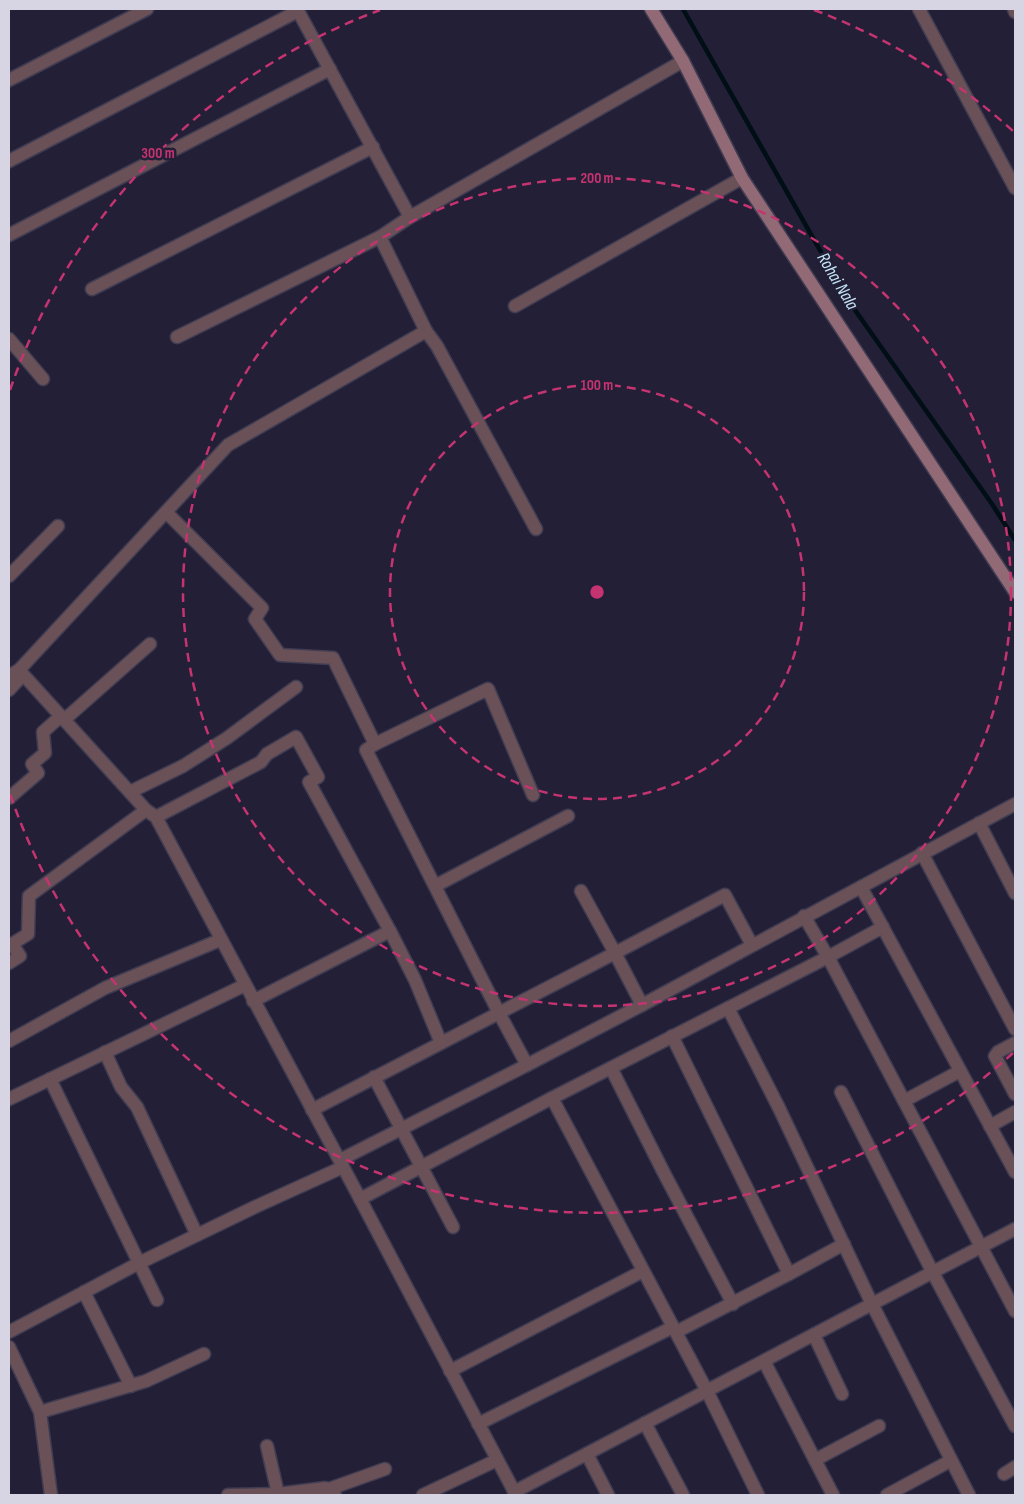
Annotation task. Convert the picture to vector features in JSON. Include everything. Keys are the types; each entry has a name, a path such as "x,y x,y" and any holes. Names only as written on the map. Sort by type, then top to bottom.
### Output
{"street":[{"path":"9,80 148,9"},
{"path":"652,9 683,61 742,178 1015,592"},
{"path":"919,9 1015,188"},
{"path":"9,161 298,10 410,217"},
{"path":"178,337 380,237 410,217 683,61"},
{"path":"9,235 330,69"},
{"path":"92,289 373,147"},
{"path":"515,306 742,178"},
{"path":"380,237 426,331 437,346 536,529"},
{"path":"9,690 17,674 228,445 426,331"},
{"path":"9,339 43,379"},
{"path":"166,512 262,608 255,619 280,655 333,658 375,744"},
{"path":"9,576 58,526"},
{"path":"9,798 38,773 32,764 45,753 43,732 150,644"},
{"path":"17,674 62,718 151,814 360,1198 515,1494 586,1454 1015,1229"},
{"path":"130,792 183,766 227,738 296,688"},
{"path":"527,1064 499,1013 366,750 488,689 533,795"},
{"path":"9,963 20,956 12,944 28,934 29,896 151,814 261,762 267,754 296,738 318,777 309,782 415,980 441,1043"},
{"path":"9,1332 139,1263 341,1164 401,1129 642,1004 1015,804"},
{"path":"435,886 568,816"},
{"path":"979,823 1015,893"},
{"path":"922,854 1015,1028"},
{"path":"861,887 1015,1172"},
{"path":"581,891 642,1004"},
{"path":"312,1110 725,895 752,945"},
{"path":"804,916 828,957 1015,1311"},
{"path":"360,1198 883,927"},
{"path":"254,1001 390,931"},
{"path":"9,1041 105,988 220,940"},
{"path":"9,1099 245,985"},
{"path":"728,1008 872,1304 950,1461 969,1495"},
{"path":"672,1036 790,1274"},
{"path":"1015,1042 998,1052 996,1056 1015,1094"},
{"path":"106,1052 121,1087 137,1107 197,1235"},
{"path":"611,1068 733,1304"},
{"path":"904,1101 960,1071"},
{"path":"50,1078 157,1300"},
{"path":"374,1078 453,1227"},
{"path":"841,1092 933,1273 1015,1426"},
{"path":"552,1098 707,1391 758,1495"},
{"path":"990,1126 1015,1112"},
{"path":"478,1424 674,1330 733,1304 844,1244"},
{"path":"450,1371 643,1270"},
{"path":"84,1292 130,1386"},
{"path":"814,1335 842,1394"},
{"path":"9,1347 40,1412 51,1495"},
{"path":"40,1412 146,1381 204,1354"},
{"path":"764,1361 833,1495"},
{"path":"645,1423 683,1495"},
{"path":"815,1460 879,1426"},
{"path":"267,1446 278,1494"},
{"path":"586,1454 608,1495"},
{"path":"423,1495 497,1460"},
{"path":"887,1495 950,1461"},
{"path":"1004,1474 1015,1467"},
{"path":"228,1495 332,1492 385,1469"}],"waterway":[{"name":"Rohai Nala","path":"683,9 850,303 992,504 1015,540"}]}
